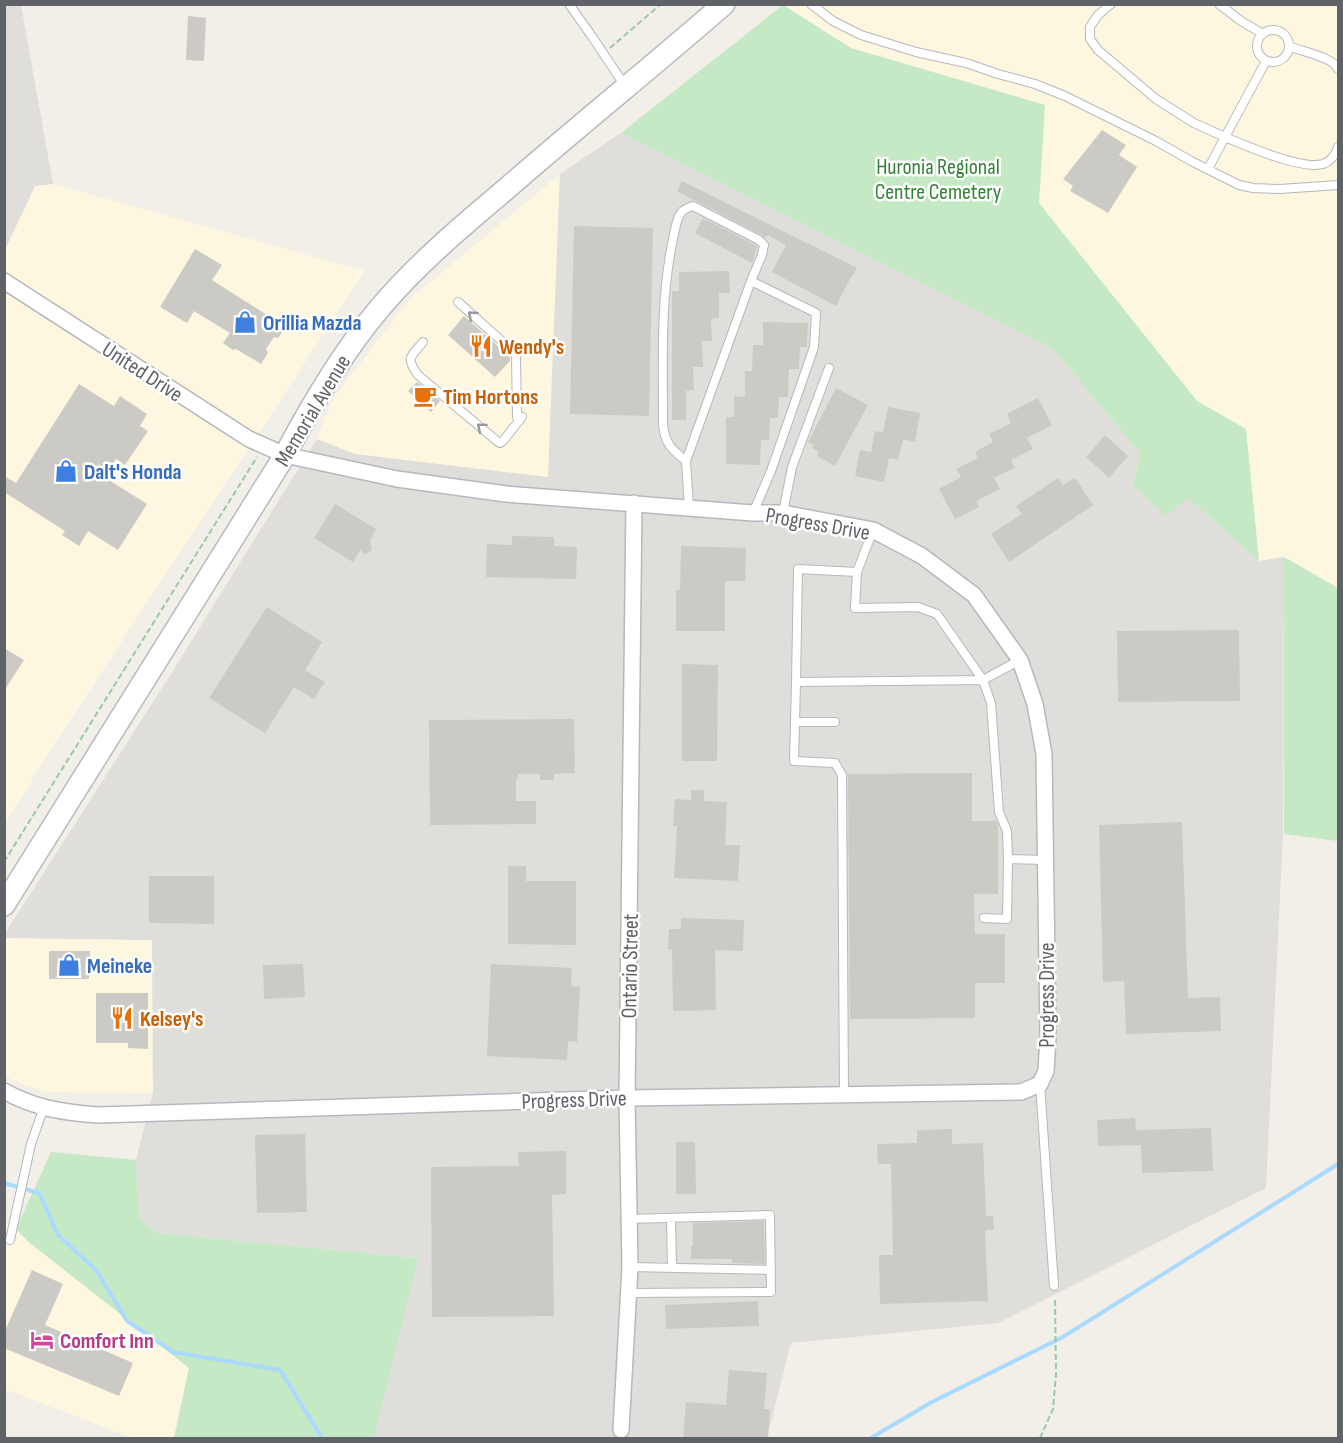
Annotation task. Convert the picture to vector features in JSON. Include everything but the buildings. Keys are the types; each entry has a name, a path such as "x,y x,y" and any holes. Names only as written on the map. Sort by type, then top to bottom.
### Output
{"main road":[{"name":"Memorial Avenue","path":"4,905 285,455 304,418 348,349 379,308 464,225 724,4"}],"street":[{"name":"United Drive","path":"4,281 249,439 285,455"},
{"name":"Progress Drive","path":"4,1091 29,1103 44,1107 72,1113 99,1115 627,1098 1021,1092 1040,1084 1046,1071 1048,1037 1044,754 1035,704 1020,660 974,595 922,556 873,530 783,513 753,513 506,494 408,481 285,455"},
{"name":"Ontario Street","path":"621,1430 630,1267 627,1098 634,503"}],"lane":[{"path":"569,4 626,87"},
{"path":"811,4 833,21 861,35 916,52 966,63 1035,84 1065,96 1239,185 1280,189 1338,185"},
{"path":"1111,4 1098,15 1090,27 1090,39 1098,50 1156,99 1194,123 1264,153 1311,165 1324,164 1333,157 1338,147"},
{"path":"1219,4 1241,21 1263,33"},
{"path":"1267,31 1278,31 1286,36 1289,46 1288,52 1281,60 1271,62 1266,61 1258,53 1257,48 1259,38 1267,31"},
{"path":"1289,46 1327,59 1337,65 1338,69"},
{"path":"1208,169 1266,61"},
{"path":"686,461 671,449 664,437 663,314 670,255 679,214 693,206 759,240 764,245 686,461 689,508"},
{"path":"751,281 816,313 814,347 771,471 753,513"},
{"path":"423,342 410,358 411,366 418,375 497,441 500,443 503,441 519,417 516,355 458,302"},
{"path":"783,513 792,467 830,368"},
{"path":"873,530 857,572 855,608 918,607 937,614 983,680 991,704 999,812 1007,831 1008,859 1006,918 984,918"},
{"path":"844,1094 842,775 836,764 794,761 798,569 857,572"},
{"path":"796,682 983,680 1020,660"},
{"path":"795,722 835,722"},
{"path":"1008,859 1045,860"},
{"path":"1040,1084 1054,1286"},
{"path":"10,1240 31,1144 44,1107"},
{"path":"628,1293 771,1292 770,1215 629,1219"},
{"path":"671,1218 672,1268"},
{"path":"630,1267 771,1270"}],"path":[{"path":"603,53 661,4"},
{"path":"4,862 260,452"},
{"path":"1040,1438 1053,1409 1056,1365 1054,1286"}],"shaded area":[{"path":"5,4 21,5 53,184 35,186 5,250"},
{"path":"783,5 1338,5 1338,588 1284,557 1259,561 1246,429 1197,401 1039,203 1045,105 851,48"},
{"path":"621,133 1052,348 1140,453 1133,485 1166,516 1187,497 1259,561 1284,557 1283,834 1266,1188 998,1323 791,1343 767,1438 374,1438 418,1258 157,1233 139,1219 136,1160 153,1093 152,940 5,938 4,935 169,677 317,439 355,454 548,477 560,174"},
{"path":"560,174 548,478 355,454 317,439 333,399 410,299"},
{"path":"53,184 365,271 51,749 5,824 4,250 35,185"},
{"path":"4,938 152,940 153,1093 45,1092 12,1080 5,1075"},
{"path":"4,1222 16,1229 30,1243 189,1368 174,1438 133,1438 5,1389"}],"green space":[{"name":"Huronia Regional Centre Cemetery","path":"783,5 851,48 1045,105 1039,203 1197,401 1246,429 1259,561 1188,498 1166,516 1133,485 1140,453 1052,348 621,133"},
{"path":"1284,557 1338,588 1338,841 1284,834"},
{"path":"51,1152 136,1160 139,1219 157,1233 418,1258 374,1438 174,1438 189,1368 30,1243 16,1229"}],"waterway":[{"path":"871,1438 930,1403 1063,1337 1338,1164"},
{"path":"4,1183 39,1193 58,1235 96,1270 127,1321 173,1352 280,1370 322,1438"}],"place":[{"name":"Orillia Mazda","path":"245,322"},
{"name":"Wendy's","path":"481,346"},
{"name":"Tim Hortons","path":"425,396"},
{"name":"Dalt's Honda","path":"66,471"},
{"name":"Meineke","path":"69,965"},
{"name":"Kelsey's","path":"122,1018"},
{"name":"Comfort Inn","path":"42,1340"}]}
